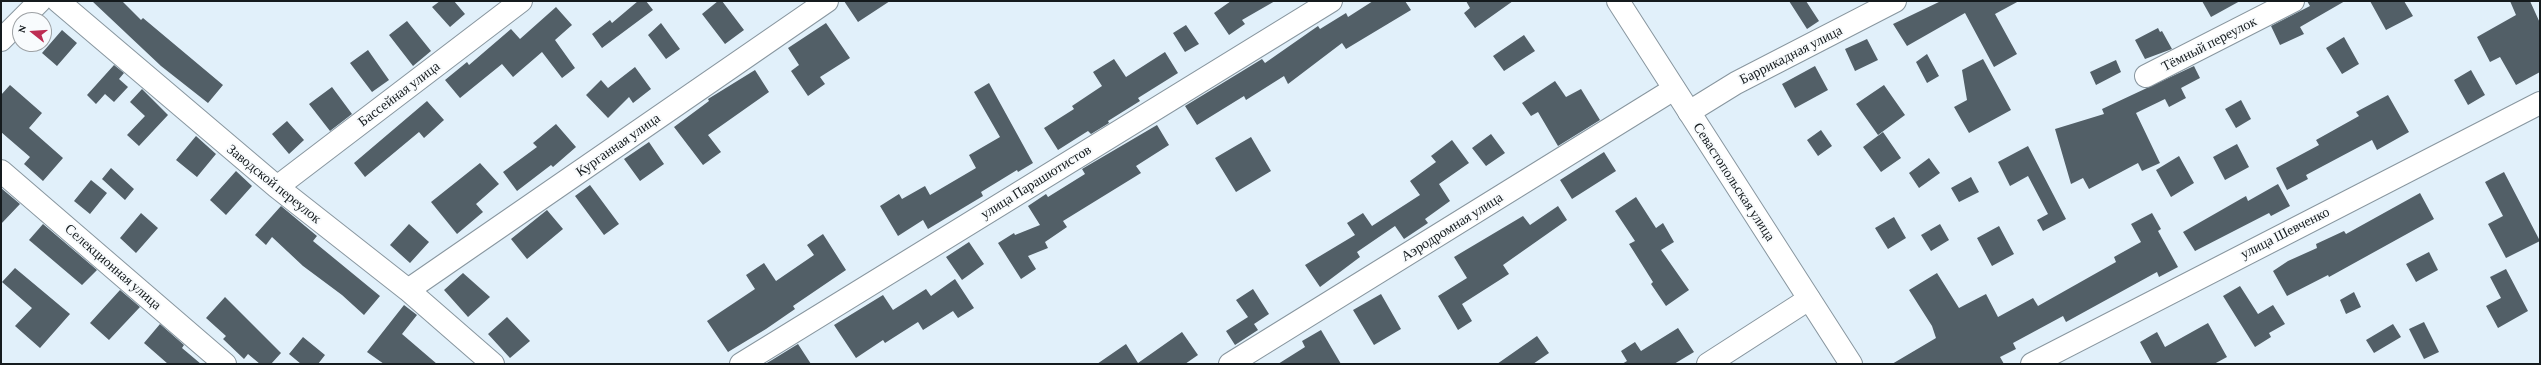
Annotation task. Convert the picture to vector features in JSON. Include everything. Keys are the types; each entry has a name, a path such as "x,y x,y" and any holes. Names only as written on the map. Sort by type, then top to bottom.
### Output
{"street":[{"path":"28,12 40,1"},
{"name":"Заводской переулок","path":"58,1 277,187 408,290 492,364"},
{"name":"Бассейная улица","path":"277,187 521,1"},
{"name":"Курганная улица","path":"408,290 827,1"},
{"name":"улица Парашютистов","path":"741,364 1331,1"},
{"name":"Севастопольская улица","path":"1618,1 1850,364"},
{"name":"Баррикадная улица","path":"1689,112 1736,83 1895,1"},
{"name":"Тёмный переулок","path":"2146,76 2293,1"},
{"path":"1,40 12,28"},
{"name":"Аэродромная улица","path":"1230,364 1674,89"},
{"name":"улица Шевченко","path":"2032,364 2540,103"},
{"name":"Селекционная улица","path":"1,171 225,364"},
{"path":"1708,364 1809,299"}],"building":[{"path":"92,1 122,1 141,20 143,18 223,85 208,103 161,66"},
{"path":"440,1 454,1 465,14 450,27 432,7"},
{"path":"638,1 646,1 653,10 602,48 592,34 610,20 612,23"},
{"path":"718,1 722,1 744,30 725,44 702,14"},
{"path":"844,1 890,1 858,22"},
{"path":"1231,1 1275,1 1242,20 1245,24 1229,35 1214,13"},
{"path":"1373,1 1405,1 1411,10 1346,49 1342,43 1288,84 1284,76 1246,100 1244,96 1197,125 1185,106 1262,59 1265,63 1318,26 1320,29 1346,13 1348,17"},
{"path":"1466,1 1513,1 1475,28 1464,13 1470,8"},
{"path":"1789,1 1806,1 1819,21 1807,29"},
{"path":"1941,1 2019,1 1995,14 2017,54 1994,67 1965,13 1907,46 1893,24"},
{"path":"2202,1 2240,1 2211,17"},
{"path":"2307,1 2345,1 2300,27 2304,34 2280,45 2271,26 2310,6"},
{"path":"2370,1 2404,1 2413,16 2386,30"},
{"path":"2510,1 2530,1 2540,23 2540,72 2516,85 2500,57 2490,62 2477,37 2516,15"},
{"path":"556,7 572,25 555,40 575,68 562,78 542,52 513,77 502,64 460,98 445,80 467,62 469,65 511,29 520,39"},
{"path":"407,21 431,51 413,66 389,35"},
{"path":"661,23 680,49 666,59 648,35"},
{"path":"826,23 850,58 820,77 825,84 808,96 791,71 799,65 788,48"},
{"path":"1186,25 1199,44 1185,52 1173,33"},
{"path":"2158,28 2160,32 2162,31 2172,49 2145,59 2135,40"},
{"path":"62,30 77,43 57,66 42,53 52,52 52,42"},
{"path":"1524,35 1535,51 1504,71 1493,56"},
{"path":"2344,37 2359,64 2342,74 2326,48"},
{"path":"1867,39 1878,60 1855,71 1845,49"},
{"path":"368,50 389,80 372,92 350,63"},
{"path":"1165,52 1178,73 1138,98 1140,101 1108,121 1109,123 1091,134 1088,131 1058,150 1044,128 1074,109 1072,106 1102,86 1093,72 1114,59 1126,77"},
{"path":"1927,54 1939,76 1927,83 1916,62"},
{"path":"1983,59 2011,110 1969,133 1954,107 1967,100 1962,70"},
{"path":"2116,60 2121,72 2096,85 2090,72"},
{"path":"114,65 124,73 119,79 128,87 114,102 105,94 96,104 87,95"},
{"path":"1815,66 1828,90 1795,108 1782,84"},
{"path":"2194,66 2200,78 2181,88 2186,98 2169,107 2165,99 2136,113 2160,163 2142,171 2138,163 2089,189 2083,178 2071,184 2055,129 2104,114 2102,109"},
{"path":"635,67 651,89 633,103 629,97 608,118 586,95 601,80 608,88"},
{"path":"755,70 769,92 708,135 721,152 703,165 674,127 709,101 708,99"},
{"path":"2471,70 2485,95 2468,105 2454,80"},
{"path":"1555,81 1566,97 1581,89 1600,120 1558,146 1538,112 1531,116 1522,103"},
{"path":"989,83 1033,163 1018,172 1017,170 981,192 983,196 928,229 923,220 898,236 880,206 899,194 902,199 925,186 930,195 976,168 969,155 1000,137 974,92"},
{"path":"10,85 42,113 29,128 63,158 43,181 24,164 30,157 1,132 1,95"},
{"path":"1884,85 1905,115 1878,135 1856,104"},
{"path":"332,87 352,114 330,131 309,104"},
{"path":"142,89 168,115 139,146 127,135 145,116 130,102"},
{"path":"2388,95 2409,132 2377,150 2372,140 2306,175 2308,179 2287,190 2276,168 2319,145 2316,140 2359,116 2356,112"},
{"path":"2241,100 2251,119 2236,128 2225,109"},
{"path":"427,101 444,120 424,138 419,132 365,177 354,163"},
{"path":"287,121 304,140 289,154 272,134"},
{"path":"556,124 576,147 553,167 551,165 517,191 503,172 537,147 533,143"},
{"path":"1157,125 1169,145 1136,166 1141,173 1063,221 1067,227 1045,242 1048,248 1028,256 1036,269 1021,279 998,243 1014,233 1015,235 1040,225 1028,206 1046,194 1048,197 1085,174 1082,169"},
{"path":"1821,130 1832,146 1818,156 1807,140"},
{"path":"1883,132 1901,158 1881,172 1863,147"},
{"path":"1491,134 1505,153 1486,166 1472,148"},
{"path":"196,136 216,154 197,177 176,160"},
{"path":"1251,137 1271,171 1236,192 1215,158"},
{"path":"1452,140 1469,163 1439,184 1450,201 1425,219 1428,223 1404,239 1395,226 1357,252 1360,257 1320,287 1305,265 1355,235 1347,223 1363,213 1372,226 1420,195 1410,181 1436,162 1431,156"},
{"path":"649,142 664,164 640,181 624,159"},
{"path":"2237,144 2249,167 2225,180 2213,157"},
{"path":"2028,146 2066,219 2043,231 2037,220 2048,214 2028,176 2010,186 1998,162"},
{"path":"1604,152 1616,171 1572,199 1560,180"},
{"path":"2179,156 2194,183 2171,197 2156,170"},
{"path":"1929,158 1940,173 1919,188 1909,173"},
{"path":"480,163 499,184 476,204 483,212 457,234 431,202"},
{"path":"111,168 134,189 125,200 102,179"},
{"path":"236,171 252,186 226,215 210,200"},
{"path":"2504,172 2540,241 2506,258 2488,224 2503,216 2485,182"},
{"path":"1971,177 1979,192 1959,202 1951,188"},
{"path":"91,180 107,193 90,214 74,201"},
{"path":"2278,184 2290,206 2271,216 2269,213 2195,251 2183,232 2246,196 2248,201"},
{"path":"590,185 619,224 604,235 575,196"},
{"path":"1,188 20,204 1,224"},
{"path":"2420,193 2434,219 2329,277 2328,275 2287,296 2273,271 2288,261 2317,248 2316,244 2344,231 2346,234"},
{"path":"1636,197 1656,228 1663,223 1674,242 1661,250 1689,290 1666,306 1651,284 1653,282 1629,244 1635,241 1615,211"},
{"path":"281,206 317,236 313,241 380,296 364,315 342,295 303,266 272,237 266,245 255,235"},
{"path":"1558,206 1567,220 1503,265 1509,274 1462,304 1472,321 1458,330 1438,296 1467,278 1454,257 1523,216 1530,225"},
{"path":"547,210 563,229 527,259 511,239"},
{"path":"141,213 158,228 136,253 120,238"},
{"path":"2152,213 2161,229 2158,231 2178,267 2159,277 2157,272 2066,322 2063,316 2013,343 2016,349 2000,357 2004,364 1892,364 1936,338 1932,326 1909,290 1937,273 1959,308 1986,294 1998,317 2033,298 2038,306 2116,262 2114,257 2141,242 2131,224"},
{"path":"1894,217 1906,238 1888,249 1875,228"},
{"path":"43,224 97,270 82,285 29,240"},
{"path":"409,224 429,242 410,263 390,245"},
{"path":"1940,224 1949,240 1931,251 1921,235"},
{"path":"1999,226 2014,254 1992,266 1977,238"},
{"path":"823,234 846,270 793,306 795,309 728,352 707,321 755,289 746,275 764,263 776,281 814,255 807,245"},
{"path":"969,242 984,264 962,280 946,257"},
{"path":"2429,252 2438,270 2416,282 2406,264"},
{"path":"15,268 70,314 40,348 15,326 32,308 2,282"},
{"path":"2506,269 2528,311 2498,328 2486,306 2501,298 2490,277"},
{"path":"463,273 490,297 468,317 444,290"},
{"path":"955,279 974,308 958,318 953,311 923,330 918,322 885,343 883,340 856,358 834,325 883,295 893,310 926,289 931,296"},
{"path":"2240,286 2258,314 2273,305 2285,324 2269,333 2271,337 2255,347 2223,296"},
{"path":"1253,289 1269,314 1254,324 1258,330 1235,345 1226,331 1248,317 1236,300"},
{"path":"120,290 140,307 109,340 90,323"},
{"path":"2354,292 2361,307 2346,314 2340,300"},
{"path":"1381,294 1401,329 1374,345 1353,310"},
{"path":"225,297 281,353 271,364 260,364 248,354 244,359 223,339 226,336 206,318"},
{"path":"404,305 417,315 402,334 437,364 384,364 367,352"},
{"path":"507,317 530,341 510,358 488,334"},
{"path":"2424,322 2439,352 2424,359 2409,329"},
{"path":"2208,323 2227,357 2214,364 2152,364 2140,342 2157,332 2165,347"},
{"path":"160,324 184,345 182,348 201,364 168,364 144,343"},
{"path":"2393,324 2401,337 2374,353 2366,340"},
{"path":"1678,328 1694,352 1674,364 1622,364 1627,361 1621,351 1635,342 1641,351"},
{"path":"1321,330 1341,364 1278,364 1305,347 1302,341"},
{"path":"1182,332 1198,355 1185,364 1097,364 1126,344 1138,363"},
{"path":"1537,336 1549,353 1533,364 1497,364"},
{"path":"303,337 325,355 318,364 301,364 289,354"},
{"path":"798,344 811,364 765,364 772,360"}]}
